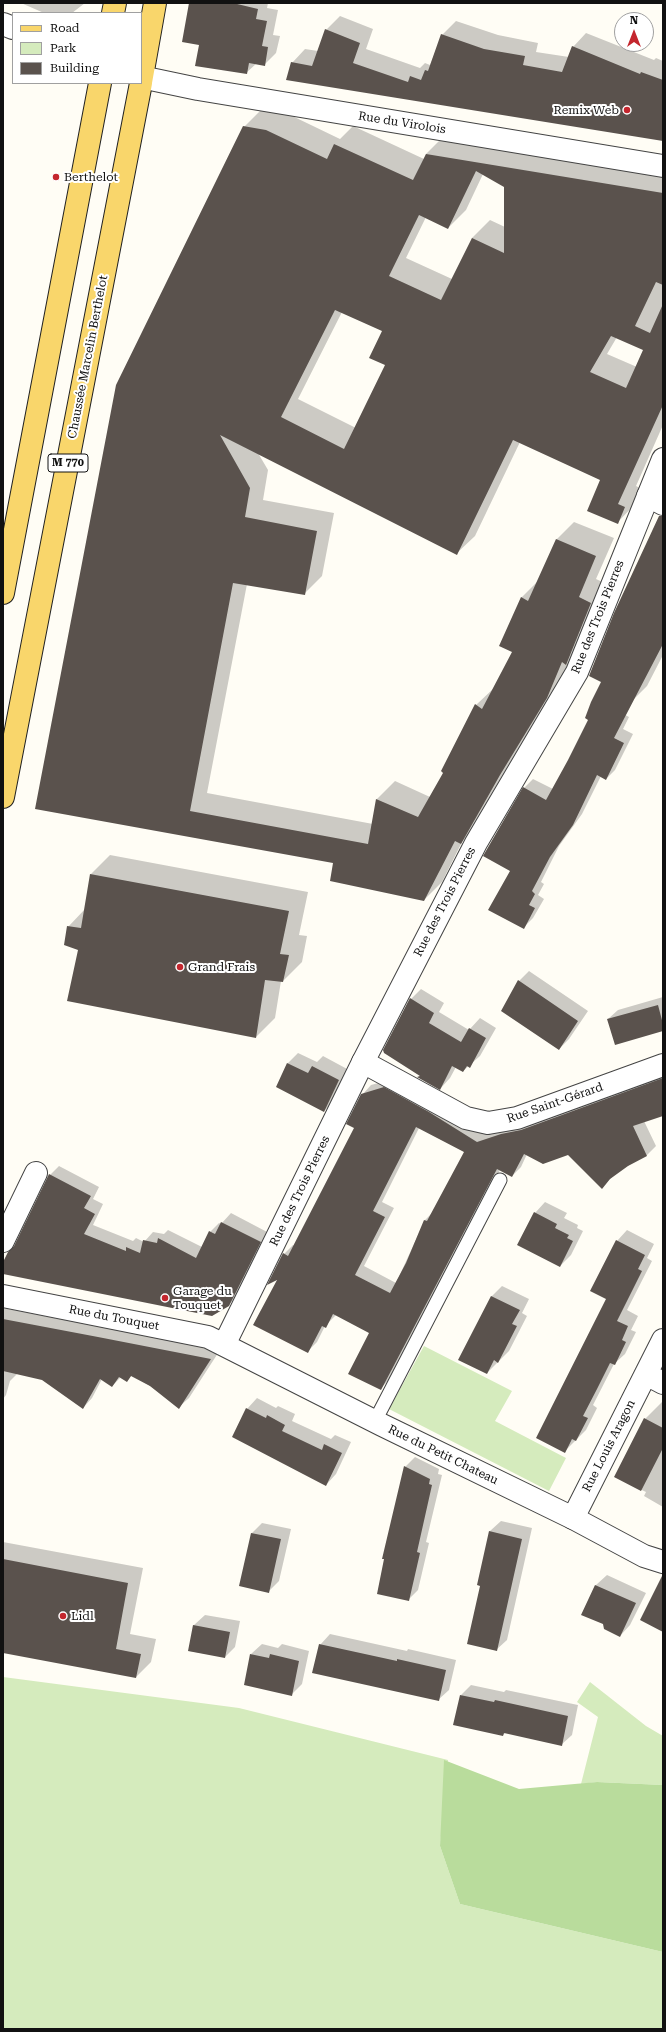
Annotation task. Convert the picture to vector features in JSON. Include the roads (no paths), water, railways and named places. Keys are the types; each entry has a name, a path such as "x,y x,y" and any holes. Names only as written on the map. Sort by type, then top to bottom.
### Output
{"main road":[{"name":"Chaussée Marcelin Berthelot","path":"142,74 155,3"},
{"path":"3,593 100,84"},
{"name":"Chaussée Marcelin Berthelot","path":"3,797 140,84"}],"street":[{"name":"Rue du Virolois","path":"142,80 663,166"},
{"name":"Rue des Trois Pierres","path":"224,1344 363,1062 476,843 577,672 655,500 663,459"},
{"name":"Rue Saint-Gérard","path":"363,1062 466,1118 488,1123 517,1118 663,1065"},
{"path":"3,1241 36,1173"},
{"name":"Rue du Touquet","path":"3,1296 208,1337 224,1344"},
{"name":"Rue Louis Aragon","path":"573,1518 654,1379 663,1340"},
{"name":"Rue du Petit Chateau","path":"224,1344 374,1421 573,1518 644,1556 663,1562"}],"lane":[{"path":"374,1421 500,1180"}],"place":[{"name":"Remix Web","path":"627,110"},
{"name":"Berthelot","path":"56,177"},
{"name":"Grand Frais","path":"180,967"},
{"name":"Garage du Touquet","path":"165,1298"},
{"name":"Lidl","path":"63,1616"}]}
